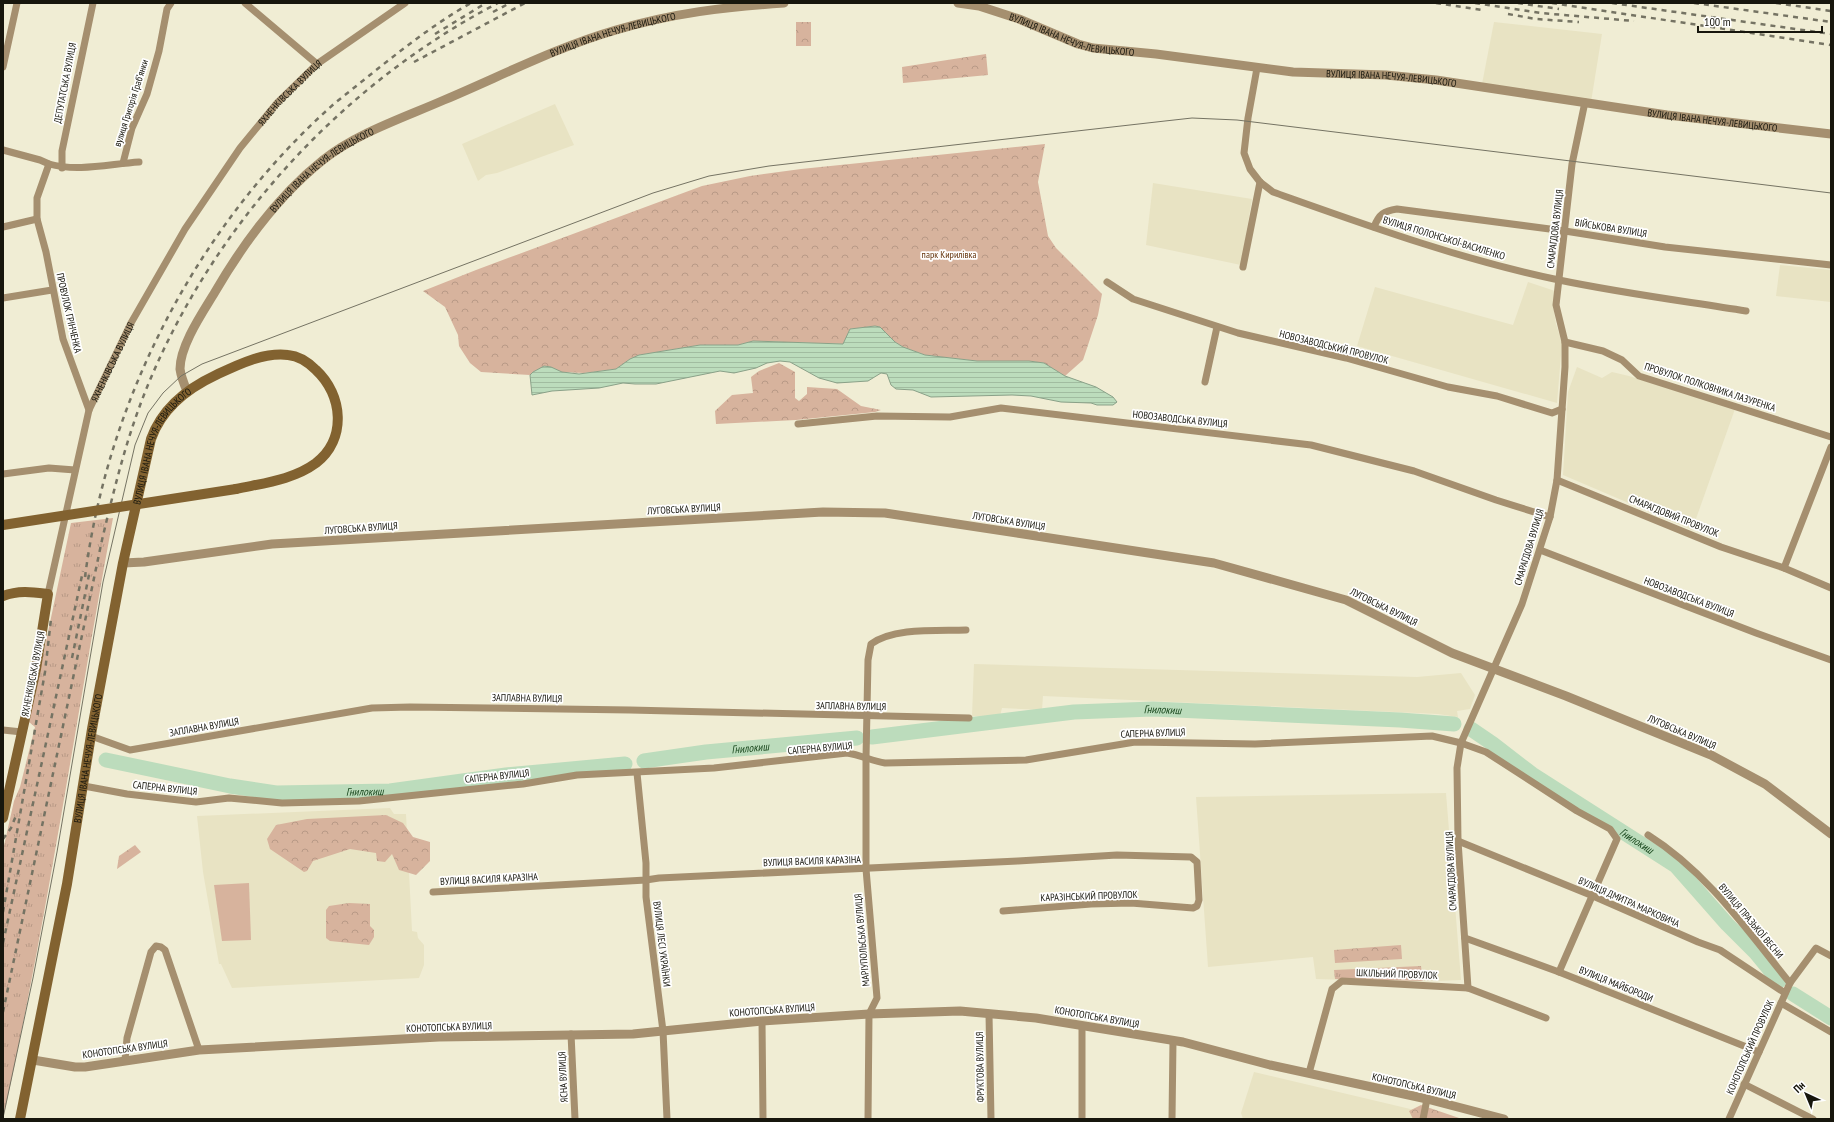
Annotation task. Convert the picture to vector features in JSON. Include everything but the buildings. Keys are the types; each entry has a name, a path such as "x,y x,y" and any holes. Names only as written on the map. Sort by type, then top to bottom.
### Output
{"main road":[{"path":"3,525 236,489 287,478 299,473 316,462 329,448 337,426 338,415 334,395 324,378 302,358 288,354 270,356 240,364 207,379 187,391"},
{"name":"ВУЛИЦЯ ІВАНА НЕЧУЯ-ЛЕВИЦЬКОГО","path":"20,1119 67,884 91,736 123,563 151,439 156,425 164,413 187,391"},
{"path":"3,596 13,592 29,591 48,594"},
{"name":"ЯХНЕНКІВСЬКА ВУЛИЦЯ","path":"3,818 36,669 48,594"}],"street":[{"path":"3,67 17,3"},
{"name":"ДЕПУТАТСЬКА ВУЛИЦЯ","path":"62,168 62,151 93,3"},
{"name":"вулиця Григорія Грабʼянки","path":"123,163 132,128 147,94 167,9 171,3"},
{"path":"246,3 316,64"},
{"name":"ЯХНЕНКІВСЬКА ВУЛИЦЯ","path":"48,594 89,410 131,323 185,229 240,148 277,102 316,64 405,3"},
{"name":"ВУЛИЦЯ ІВАНА НЕЧУЯ-ЛЕВИЦЬКОГО","path":"187,391 180,371 181,358 202,314 218,286 247,243 278,205 312,169 335,152 379,128 566,47 614,30 683,14 723,7 784,3"},
{"name":"ВУЛИЦЯ ІВАНА НЕЧУЯ-ЛЕВИЦЬКОГО","path":"958,3 979,6 1019,19 1078,44 1093,48 1156,54 1292,72 1412,77 1667,115 1831,134"},
{"name":"ВУЛИЦЯ ПОЛОНСЬКОЇ-ВАСИЛЕНКО","path":"1257,68 1248,118 1244,153 1250,169 1260,182 1273,192 1374,227 1480,260 1559,280 1746,311"},
{"name":"СМАРАГДОВА ВУЛИЦЯ","path":"1468,988 1458,841 1457,768 1461,743 1522,604 1550,517 1557,480 1566,367 1564,342 1556,305 1572,162 1585,102"},
{"path":"3,150 40,160 62,168 94,167 139,162"},
{"name":"ПРОВУЛОК ГРІНЧЕНКА","path":"49,164 37,198 36,219 46,252 52,290 63,339 89,410"},
{"path":"1244,267 1260,182"},
{"name":"ВІЙСЬКОВА ВУЛИЦЯ","path":"1374,227 1378,217 1385,211 1397,209 1565,231 1665,247 1831,265"},
{"path":"3,227 36,219"},
{"name":"НОВОЗАВОДСЬКИЙ ПРОВУЛОК","path":"1107,282 1133,299 1217,327 1346,358 1448,387 1497,396 1552,413 1562,409"},
{"path":"3,298 52,290"},
{"path":"1206,382 1217,327"},
{"name":"ПРОВУЛОК ПОЛКОВНИКА ЛАЗУРЕНКА","path":"1564,342 1603,352 1622,360 1639,376 1831,438"},
{"name":"НОВОЗАВОДСЬКА ВУЛИЦЯ","path":"798,424 877,416 950,417 1001,408 1297,443 1326,448 1414,471 1550,517"},
{"path":"1784,568 1831,447"},
{"path":"3,474 49,468 75,470"},
{"name":"СМАРАГДОВИЙ ПРОВУЛОК","path":"1557,480 1721,546 1784,568 1831,588"},
{"name":"ЛУГОВСЬКА ВУЛИЦЯ","path":"123,563 144,562 272,544 823,512 885,513 1214,563 1346,600 1452,653 1494,668 1711,756 1765,784 1831,834"},
{"name":"НОВОЗАВОДСЬКА ВУЛИЦЯ","path":"1540,550 1756,633 1831,660"},
{"name":"МАРІУПОЛЬСЬКА ВУЛИЦЯ","path":"868,1119 869,1014 877,998 866,868 868,660 871,644 877,639 888,635 918,631 966,630"},
{"name":"ЗАПЛАВНА ВУЛИЦЯ","path":"91,736 130,750 372,708 410,707 630,710 868,717 969,718"},
{"path":"3,730 22,732"},
{"name":"САПЕРНА ВУЛИЦЯ","path":"84,786 127,794 196,802 229,798 261,799 282,803 359,802 523,784 577,775 714,768 847,753 858,754 866,758 885,763 1026,760 1065,755 1135,742 1255,744 1432,736 1461,743"},
{"path":"1461,743 1486,752 1577,811 1613,832 1617,839 1559,972"},
{"name":"ВУЛИЦЯ ЛЕСІ УКРАЇНКИ","path":"636,772 646,863 646,897 663,1031 667,1119"},
{"name":"ВУЛИЦЯ ПРАЗЬКОЇ ВЕСНИ","path":"1648,835 1666,846 1692,867 1731,910 1790,983"},
{"name":"ВУЛИЦЯ ДМИТРА МАРКОВИЧА","path":"1458,841 1720,950 1785,993"},
{"name":"ВУЛИЦЯ ВАСИЛЯ КАРАЗІНА","path":"433,892 715,875 1117,855 1193,858"},
{"name":"КАРАЗІНСЬКИЙ ПРОВУЛОК","path":"1002,911 1091,904 1131,903 1194,908 1198,904 1199,900 1197,865 1193,858"},
{"name":"ВУЛИЦЯ МАЙБОРОДИ","path":"1465,938 1559,972 1759,1052"},
{"path":"125,1060 127,1038 151,952 156,946 162,947 165,950 199,1050"},
{"path":"1790,983 1816,948 1831,956"},
{"name":"ШКІЛЬНИЙ ПРОВУЛОК","path":"1309,1073 1332,988 1342,981 1468,988 1546,1018"},
{"name":"КОНОТОПСЬКИЙ ПРОВУЛОК","path":"1729,1119 1790,983"},
{"path":"1781,1003 1831,1032"},
{"name":"КОНОТОПСЬКА ВУЛИЦЯ","path":"33,1060 75,1067 199,1050 439,1038 570,1034 633,1034 762,1021 869,1014 960,1011 1036,1018 1173,1041 1427,1099 1504,1119"},
{"name":"ФРУКТОВА ВУЛИЦЯ","path":"989,1014 991,1119"},
{"path":"762,1021 763,1119"},
{"path":"1082,1026 1082,1119"},
{"name":"ЯСНА ВУЛИЦЯ","path":"570,1034 575,1119"},
{"path":"1172,1119 1173,1041"},
{"path":"1744,1084 1813,1119"},
{"path":"1423,1119 1427,1099"}],"shaded area":[{"path":"1494,22 1602,34 1591,102 1482,84"},
{"path":"555,104 574,145 497,173 486,175 478,181 462,144"},
{"path":"1153,183 1252,199 1241,265 1146,245"},
{"path":"1780,265 1831,270 1831,302 1776,296"},
{"path":"1528,282 1555,291 1553,305 1556,324 1562,343 1557,403 1357,346 1375,287 1513,325"},
{"path":"875,326 880,327 895,342 903,347 925,355 977,361 1029,361 1044,363 1065,376 1096,387 1113,397 1117,402 1113,405 1097,405 1091,403 1061,402 1031,396 1012,395 931,397 913,390 896,389 891,385 887,374 881,373 868,381 837,383 819,378 790,362 780,361 767,363 756,368 734,373 720,371 656,384 623,383 599,388 552,391 532,395 530,375 544,366 551,367 562,372 579,374 616,369 630,359 639,355 700,345 738,345 753,341 843,344 850,329"},
{"path":"1577,367 1602,378 1612,372 1629,376 1735,409 1692,530 1563,475 1568,392"},
{"path":"974,664 1417,677 1461,673 1475,695 1470,709 1457,711 1458,717 1438,714 1043,696 1042,710 1002,708 1000,716 972,716"},
{"path":"1446,793 1461,980 1408,982 1316,979 1313,957 1208,967 1196,797"},
{"path":"390,808 394,814 406,814 412,931 417,932 418,938 424,945 424,965 419,978 232,988 221,964 219,964 203,872 197,816"},
{"path":"1254,1072 1423,1112 1421,1119 1243,1119 1241,1113"}],"green space":[{"path":"796,22 811,22 811,46 796,46"},
{"path":"986,54 988,75 903,83 902,67"},
{"name":"парк Кирилівка","path":"1045,144 1038,182 1048,236 1056,248 1102,294 1098,315 1083,360 1065,376 1044,363 1030,361 977,361 925,355 903,347 895,342 880,327 875,326 850,329 844,344 753,341 738,345 700,345 639,355 630,359 616,369 584,373 562,372 547,366 533,372 530,375 481,372 470,363 459,346 458,335 445,307 423,291 702,186 750,176 801,169"},
{"path":"779,363 795,372 795,398 799,401 807,394 807,387 837,389 861,406 881,410 875,412 796,420 716,424 715,411 732,395 753,393 751,377 759,371"},
{"path":"113,518 34,969 3,1119 3,850 14,801 20,787 35,727 29,722 71,523"},
{"path":"386,815 403,823 413,837 430,842 430,861 416,875 399,870 392,854 385,862 377,861 376,853 350,849 313,861 307,871 304,872 270,849 267,839 276,825 307,819"},
{"path":"135,845 141,852 117,869 119,856"},
{"path":"249,883 251,940 222,941 214,885"},
{"path":"349,903 370,904 370,926 374,930 374,937 369,945 330,941 326,938 326,910 329,906"},
{"path":"1401,945 1402,959 1335,963 1334,950"},
{"path":"1421,966 1423,981 1335,979 1334,970"},
{"path":"1421,1105 1462,1119 1413,1119 1409,1111"}],"waterway":[{"name":"Гнилокиш","path":"872,737 1074,712 1153,709 1400,720 1454,724"},
{"name":"Гнилокиш","path":"1471,729 1532,774 1676,866 1727,924 1756,953 1779,981"},
{"name":"Гнилокиш","path":"644,761 706,752 857,738"},
{"name":"Гнилокиш","path":"106,760 230,786 276,793 390,791 506,775 625,764"},
{"name":"Гнилокиш","path":"1793,994 1831,1018"}],"tram line":[{"path":"3,1118 33,978 57,852 103,582 135,445 148,413 163,393 181,376 202,364 653,193 709,176 769,166 1192,118 1237,120 1831,193"}],"railway":[{"path":"85,577 97,510 115,444 138,380 168,318 202,258 242,202 286,150 335,103 413,41 447,17 471,3"},
{"path":"435,34 486,3"},
{"path":"3,1012 102,540 112,499 142,400 178,321 211,265 249,212 291,162 338,116 388,73 442,36 498,3"},
{"path":"493,12 510,3"},
{"path":"414,62 525,3"},
{"path":"1436,3 1482,10"},
{"path":"1475,3 1541,13 1634,21"},
{"path":"1518,3 1559,9"},
{"path":"1552,3 1831,45"},
{"path":"1612,3 1831,34"},
{"path":"1694,3 1831,22"},
{"path":"1776,3 1831,11"},
{"path":"1508,14 1536,19 1579,22"},
{"path":"72,658 90,570"},
{"path":"3,943 83,571"},
{"path":"3,912 45,672 51,619"},
{"path":"3,839 11,828 17,813"}]}
